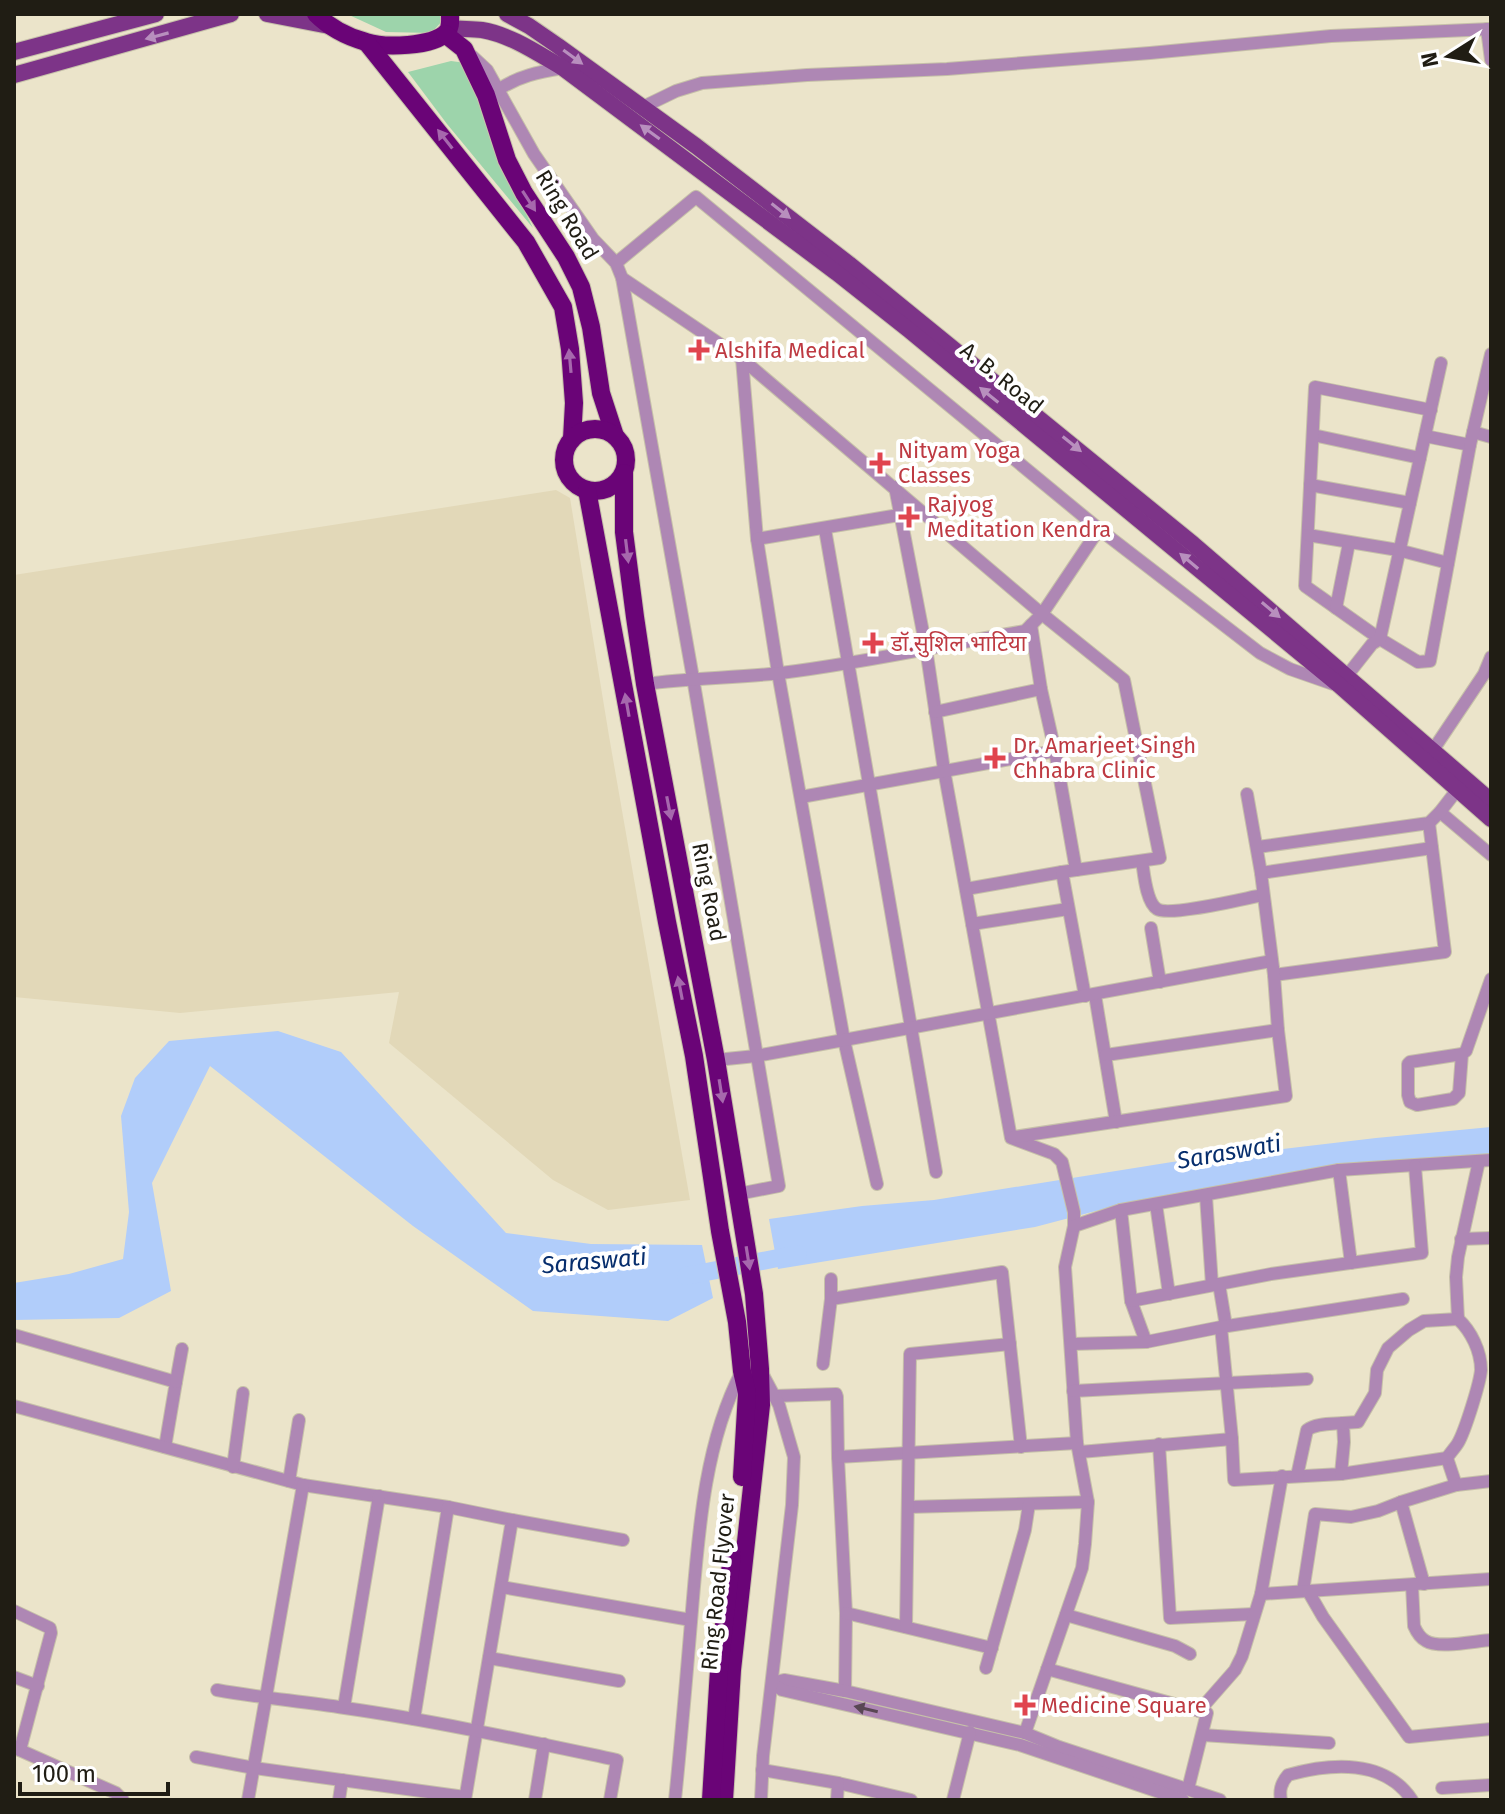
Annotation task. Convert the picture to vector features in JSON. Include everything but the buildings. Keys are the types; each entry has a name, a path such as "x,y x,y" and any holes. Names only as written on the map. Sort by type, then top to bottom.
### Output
{"highway":[{"path":"323,20 367,43 526,242 563,307 574,403 572,439"},
{"path":"367,43 429,43 448,25"},
{"name":"Ring Road","path":"448,25 464,49 486,95 507,160 581,287 591,327 601,393 615,436"},
{"path":"593,429 608,431 615,436 624,447 627,460 624,473 612,487 587,490 572,481 564,465 566,450 572,439 593,429"},
{"name":"Ring Road","path":"624,473 624,532 645,684 716,1060 754,1294 746,1321"},
{"path":"587,490 694,1056 720,1231 733,1296 746,1321"},
{"name":"Ring Road Flyover","path":"711,1800 751,1370 746,1321"},
{"name":"Ring Road Flyover","path":"724,1800 725,1670"}],"main road":[{"path":"14,52 156,14"},
{"path":"14,75 231,14"},
{"path":"267,14 323,20"},
{"name":"A. B. Road","path":"507,14 528,20 837,254 959,352 1193,544 1491,819"},
{"name":"A. B. Road","path":"448,25 502,36 563,68 909,330 1344,683 1433,750 1491,801"}],"street":[{"path":"643,107 702,83 947,69 1331,36 1489,29 1491,60"},
{"path":"464,49 487,70 542,166 593,239 616,263 622,278 779,1186 738,1194"},
{"path":"498,90 511,80 563,68"},
{"path":"616,263 696,197 712,179"},
{"path":"696,197 1099,529 1260,653 1290,669 1344,683 1372,644 1380,639 1441,363"},
{"path":"622,278 742,359 1124,680 1160,858 966,889"},
{"path":"1431,410 1315,387 1305,586 1418,662 1430,661 1472,439 1487,391 1491,354"},
{"path":"742,359 757,539 778,673 844,1040 877,1184"},
{"path":"1313,435 1420,458"},
{"path":"1425,436 1491,437"},
{"path":"1310,485 1410,503"},
{"path":"895,487 1011,1138"},
{"path":"757,539 899,515"},
{"path":"825,529 936,1172"},
{"path":"645,684 778,673 1025,631 1042,614 1099,529"},
{"path":"1308,535 1398,550 1448,563"},
{"path":"1336,608 1349,543"},
{"path":"1031,625 1055,751 1069,871 1068,909 1106,1055 1116,1122"},
{"path":"1433,750 1487,673 1491,657"},
{"path":"935,712 1041,689"},
{"path":"801,797 1055,751"},
{"path":"1258,847 1429,823 1457,790"},
{"path":"1011,1138 1286,1096 1258,847 1247,794"},
{"path":"1440,812 1491,855"},
{"path":"1274,975 1445,952 1429,823"},
{"path":"1261,873 1432,848"},
{"path":"1142,861 1149,898 1159,910 1176,910 1263,895"},
{"path":"972,924 1068,909"},
{"path":"1151,928 1160,982"},
{"path":"716,1060 756,1056 1272,961"},
{"path":"1462,1054 1410,1062 1407,1067 1410,1102 1417,1105 1453,1099 1459,1093 1462,1054 1469,1046 1491,979"},
{"path":"1106,1055 1278,1030"},
{"path":"1011,1138 1054,1154 1065,1170 1074,1219 1065,1267 1073,1391 1088,1502 1082,1568 1025,1733"},
{"path":"1074,1219 1339,1170 1485,1161 1461,1239 1456,1277 1458,1319 1469,1330 1486,1368 1458,1443 1447,1458 1341,1474 1234,1480 1223,1327 1215,1285 1206,1196"},
{"path":"1131,1301 1271,1274 1422,1253 1415,1166"},
{"path":"1339,1170 1351,1263"},
{"path":"1156,1204 1169,1294"},
{"path":"1121,1210 1131,1301 1146,1342"},
{"path":"1461,1239 1491,1238"},
{"path":"831,1299 1002,1272 1021,1447"},
{"path":"823,1364 831,1279"},
{"path":"1071,1344 1146,1342 1403,1299"},
{"path":"1297,1476 1307,1430 1318,1425 1358,1422 1375,1393 1377,1370 1388,1348 1424,1321 1458,1319"},
{"path":"14,1335 176,1382"},
{"path":"906,1627 910,1354 1010,1344"},
{"path":"165,1447 182,1349"},
{"path":"675,1800 697,1550 713,1451 728,1405 751,1370 779,1405 794,1457 792,1505 761,1800"},
{"path":"1073,1391 1307,1379"},
{"path":"233,1467 243,1393"},
{"path":"774,1396 836,1394 846,1613 845,1691"},
{"path":"14,1406 303,1485 448,1507 623,1540"},
{"path":"289,1481 299,1420"},
{"path":"1341,1474 1343,1423"},
{"path":"838,1457 1232,1439"},
{"path":"1159,1444 1170,1618 1254,1614"},
{"path":"1447,1458 1456,1485"},
{"path":"1199,1711 1239,1664 1261,1594 1282,1476"},
{"path":"1491,1481 1456,1485 1351,1517 1315,1514 1306,1591 1409,1737 1491,1729"},
{"path":"248,1800 303,1485"},
{"path":"344,1707 379,1496"},
{"path":"908,1507 1088,1502"},
{"path":"1401,1502 1418,1584 1416,1631 1425,1641 1438,1644 1491,1640"},
{"path":"986,1668 1025,1530 1029,1504"},
{"path":"414,1719 448,1507"},
{"path":"196,1757 465,1798 512,1520"},
{"path":"1261,1594 1491,1579"},
{"path":"502,1587 691,1620"},
{"path":"14,1611 50,1628 51,1633 38,1686 17,1749 116,1793 123,1800"},
{"path":"846,1613 992,1648"},
{"path":"1066,1615 1175,1646 1190,1654"},
{"path":"489,1658 619,1681"},
{"path":"1047,1669 1207,1713 1189,1795"},
{"path":"14,1677 38,1686"},
{"path":"772,1683 784,1680 845,1691 1025,1733 1189,1795"},
{"path":"772,1683 782,1690 970,1732 1189,1795 1220,1800"},
{"path":"217,1690 414,1719 617,1760 610,1800"},
{"path":"953,1800 970,1732"},
{"path":"1202,1735 1329,1743"},
{"path":"535,1800 544,1744"},
{"path":"1281,1800 1282,1782 1288,1775 1352,1766 1393,1779 1412,1800"},
{"path":"762,1770 911,1800"},
{"path":"339,1800 342,1780"},
{"path":"837,1800 838,1783"},
{"path":"370,1800 372,1784"},
{"path":"1442,1788 1491,1785"}],"shaded area":[{"path":"556,490 570,498 690,1200 608,1210 553,1180 389,1043 399,992 180,1013 14,997 14,575"}],"green space":[{"path":"347,14 444,14 446,17 431,33 386,32"},
{"path":"451,61 466,63 492,145 533,228 408,72"}],"water":[{"path":"278,1031 341,1052 506,1233 591,1244 702,1245 713,1298 668,1321 533,1311 413,1226 210,1066 152,1183 171,1291 119,1318 14,1320 14,1283 69,1274 123,1259 129,1212 121,1116 135,1078 169,1041"},
{"path":"1491,1127 1491,1155 1194,1193 1111,1207 1035,1227 778,1269 769,1219 934,1200 1172,1162"}],"waterway":[{"name":"Saraswati","path":"686,1276 798,1254"}],"place":[{"name":"Alshifa Medical","path":"699,350"},
{"name":"Nityam Yoga Classes","path":"880,463"},
{"name":"Rajyog Meditation Kendra","path":"909,517"},
{"name":"डॉ.सुशिल भाटिया","path":"873,643"},
{"name":"Dr. Amarjeet Singh Chhabra Clinic","path":"995,758"},
{"name":"Medicine Square","path":"1025,1705"}]}
